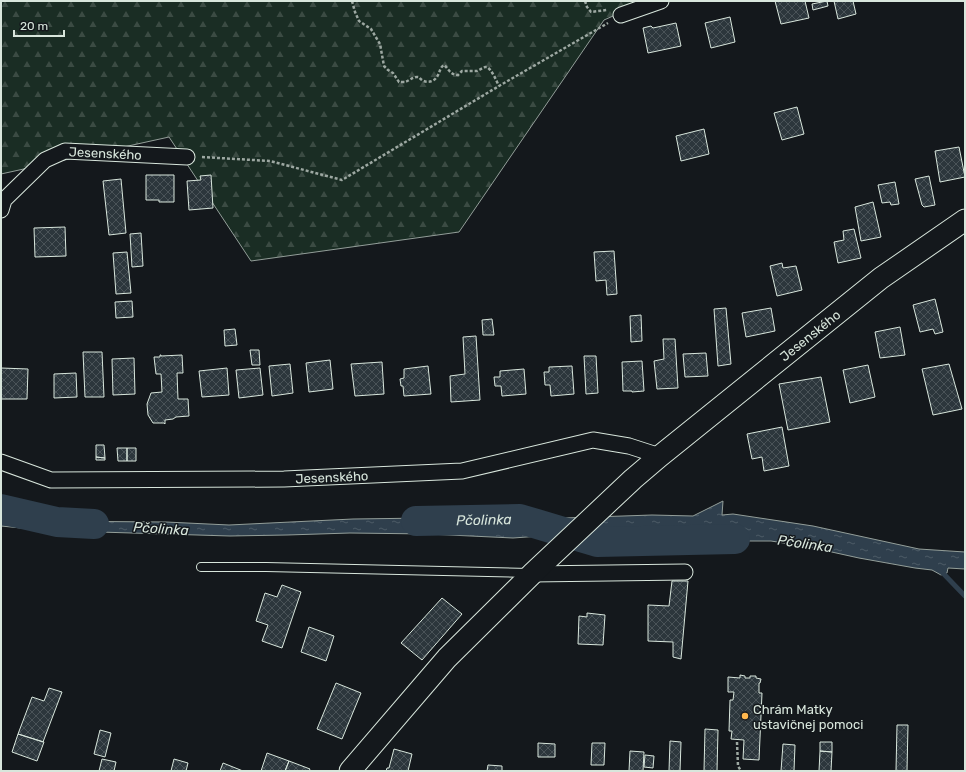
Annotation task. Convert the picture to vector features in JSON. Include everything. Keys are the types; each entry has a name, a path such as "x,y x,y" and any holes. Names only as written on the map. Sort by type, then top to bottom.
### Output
{"street":[{"path":"621,15 661,1"},
{"name":"Jesenského","path":"1,210 4,200 45,160 64,151 187,157"},
{"name":"Jesenského","path":"350,771 447,658 532,574 633,479 882,278 965,220"},
{"name":"Jesenského","path":"1,462 51,480 254,479 462,471 593,440 629,446 660,456"},
{"path":"532,574 685,572"}],"lane":[{"path":"201,567 266,566 532,574"}],"path":[{"path":"352,1 355,12 360,21 371,29 380,44 384,66 393,73 399,82 405,82 411,78 417,77 426,82 432,81 438,77 440,67 444,65 456,75 462,71 477,71 487,67 491,70 492,75 499,86"},
{"path":"187,157 270,161 342,180 621,15 616,10 591,12 585,1"},
{"path":"737,742 738,766 741,771"}],"green space":[{"path":"1,1 647,1 604,20 459,232 251,261 169,137 1,174"}],"water":[{"path":"723,501 722,515 733,514 813,526 919,549 965,552 965,569 948,568 947,573 941,575 932,570 771,541 719,541 718,553 697,552 692,533 650,528 513,538 428,534 350,533 230,536 99,532 1,526 1,516 32,521 166,522 229,525 353,519 426,518 514,524 564,518 652,515 693,516"}],"building":[{"path":"775,1 805,1 809,18 781,24"},
{"path":"827,1 828,6 813,10 812,4"},
{"path":"834,1 853,1 856,14 838,19"},
{"path":"730,17 735,42 711,48 705,23"},
{"path":"676,23 681,46 648,53 643,28 651,26 653,28"},
{"path":"797,107 804,134 782,140 774,113"},
{"path":"704,129 709,154 681,161 676,136"},
{"path":"959,147 965,177 940,182 935,151"},
{"path":"146,175 174,175 174,202 146,200"},
{"path":"211,175 213,208 189,210 187,181 201,180 200,176"},
{"path":"929,176 935,205 924,207 922,205 915,179"},
{"path":"121,179 126,233 109,235 103,181"},
{"path":"895,182 899,204 891,205 890,202 882,203 878,185"},
{"path":"873,202 881,237 861,241 855,207"},
{"path":"65,227 66,256 35,257 34,228"},
{"path":"854,229 861,258 838,263 834,242 844,240 843,231"},
{"path":"141,233 143,266 132,267 130,234"},
{"path":"614,251 617,294 607,295 606,280 596,281 594,252"},
{"path":"127,252 131,293 116,294 113,253"},
{"path":"782,263 783,268 796,266 802,290 777,296 770,266"},
{"path":"935,299 943,332 935,334 933,329 920,332 913,305"},
{"path":"132,301 133,317 116,318 115,302"},
{"path":"726,308 731,364 718,366 714,309"},
{"path":"771,308 775,331 746,337 742,313"},
{"path":"641,315 642,341 631,342 630,316"},
{"path":"492,319 494,335 483,335 482,320"},
{"path":"900,327 905,355 880,358 875,332"},
{"path":"235,329 237,345 225,346 224,330"},
{"path":"476,336 480,400 451,402 450,376 465,374 463,337"},
{"path":"663,339 675,339 678,388 657,389 654,361 664,359"},
{"path":"250,350 259,350 260,365 252,365"},
{"path":"83,352 102,352 104,397 85,397"},
{"path":"706,353 708,376 685,377 683,354"},
{"path":"160,355 182,355 183,373 177,373 178,399 188,399 189,416 165,420 165,424 153,423 148,415 147,404 151,393 162,392 161,374 156,374 154,357 160,357"},
{"path":"584,356 596,356 598,393 586,394"},
{"path":"134,358 135,394 113,395 112,359"},
{"path":"330,360 333,389 309,392 306,363"},
{"path":"642,361 644,391 623,391 622,362"},
{"path":"382,362 384,394 355,396 351,364"},
{"path":"290,364 293,393 272,396 269,366"},
{"path":"949,364 962,409 933,415 922,369"},
{"path":"868,365 875,397 850,403 843,370"},
{"path":"428,366 431,394 404,396 403,386 401,386 400,379 404,378 404,369"},
{"path":"572,366 574,394 551,396 550,385 545,385 544,372 549,372 549,367"},
{"path":"1,368 28,369 27,399 1,399"},
{"path":"227,368 229,395 202,397 199,371"},
{"path":"260,368 263,395 239,398 236,370"},
{"path":"524,369 526,394 502,396 501,386 495,386 494,377 500,377 500,371"},
{"path":"76,373 77,397 54,398 54,374"},
{"path":"821,377 830,422 788,430 779,384"},
{"path":"782,427 789,466 764,471 762,457 752,459 747,434"},
{"path":"96,445 104,445 105,458 96,457"},
{"path":"117,448 127,448 127,461 118,461"},
{"path":"127,448 136,448 136,461 127,461"},
{"path":"96,457 105,458 105,460 96,460"},
{"path":"672,581 688,581 681,659 673,657 673,642 648,641 648,605 669,606"},
{"path":"282,585 301,592 282,648 262,641 268,625 256,621 265,593 277,597"},
{"path":"442,598 462,614 422,660 401,643"},
{"path":"587,613 605,615 603,645 578,644 579,616 587,617"},
{"path":"309,627 334,636 326,661 301,652"},
{"name":"Chrám Matky ustavičnej pomoci","path":"740,675 745,676 745,678 756,676 756,678 761,679 759,683 759,693 762,693 759,760 743,759 744,740 731,739 732,731 729,731 730,700 733,700 734,692 728,692 728,677 740,678"},
{"path":"336,683 361,693 342,739 317,729"},
{"path":"49,688 62,692 43,742 18,734 32,697 44,701"},
{"path":"897,725 908,725 907,771 896,771"},
{"path":"705,729 718,730 717,771 704,771"},
{"path":"100,730 111,733 105,757 94,754"},
{"path":"18,734 44,742 37,761 12,752"},
{"path":"670,741 681,742 680,771 669,771"},
{"path":"820,742 832,742 832,752 820,751"},
{"path":"538,743 555,744 555,757 538,757"},
{"path":"592,743 605,743 604,765 591,765"},
{"path":"783,744 795,745 794,771 781,771"},
{"path":"394,749 412,754 408,771 386,771 387,768 389,768"},
{"path":"630,751 644,752 643,771 629,771"},
{"path":"820,751 832,752 831,771 819,771"},
{"path":"267,753 289,761 285,771 261,771"},
{"path":"645,755 654,756 653,768 644,767"},
{"path":"102,759 116,762 114,771 99,771"},
{"path":"174,759 188,763 186,771 171,771"},
{"path":"289,761 310,769 309,771 285,771"},
{"path":"223,763 243,771 220,771"},
{"path":"488,765 502,766 502,771 487,771"}],"waterway":[{"name":"Pčolinka","path":"1,509 57,522 94,524"},
{"name":"Pčolinka","path":"416,521 520,519 597,542 735,539"},
{"path":"939,569 965,596"}],"place":[{"name":"Chrám Matky ustavičnej pomoci","path":"745,716"}]}
